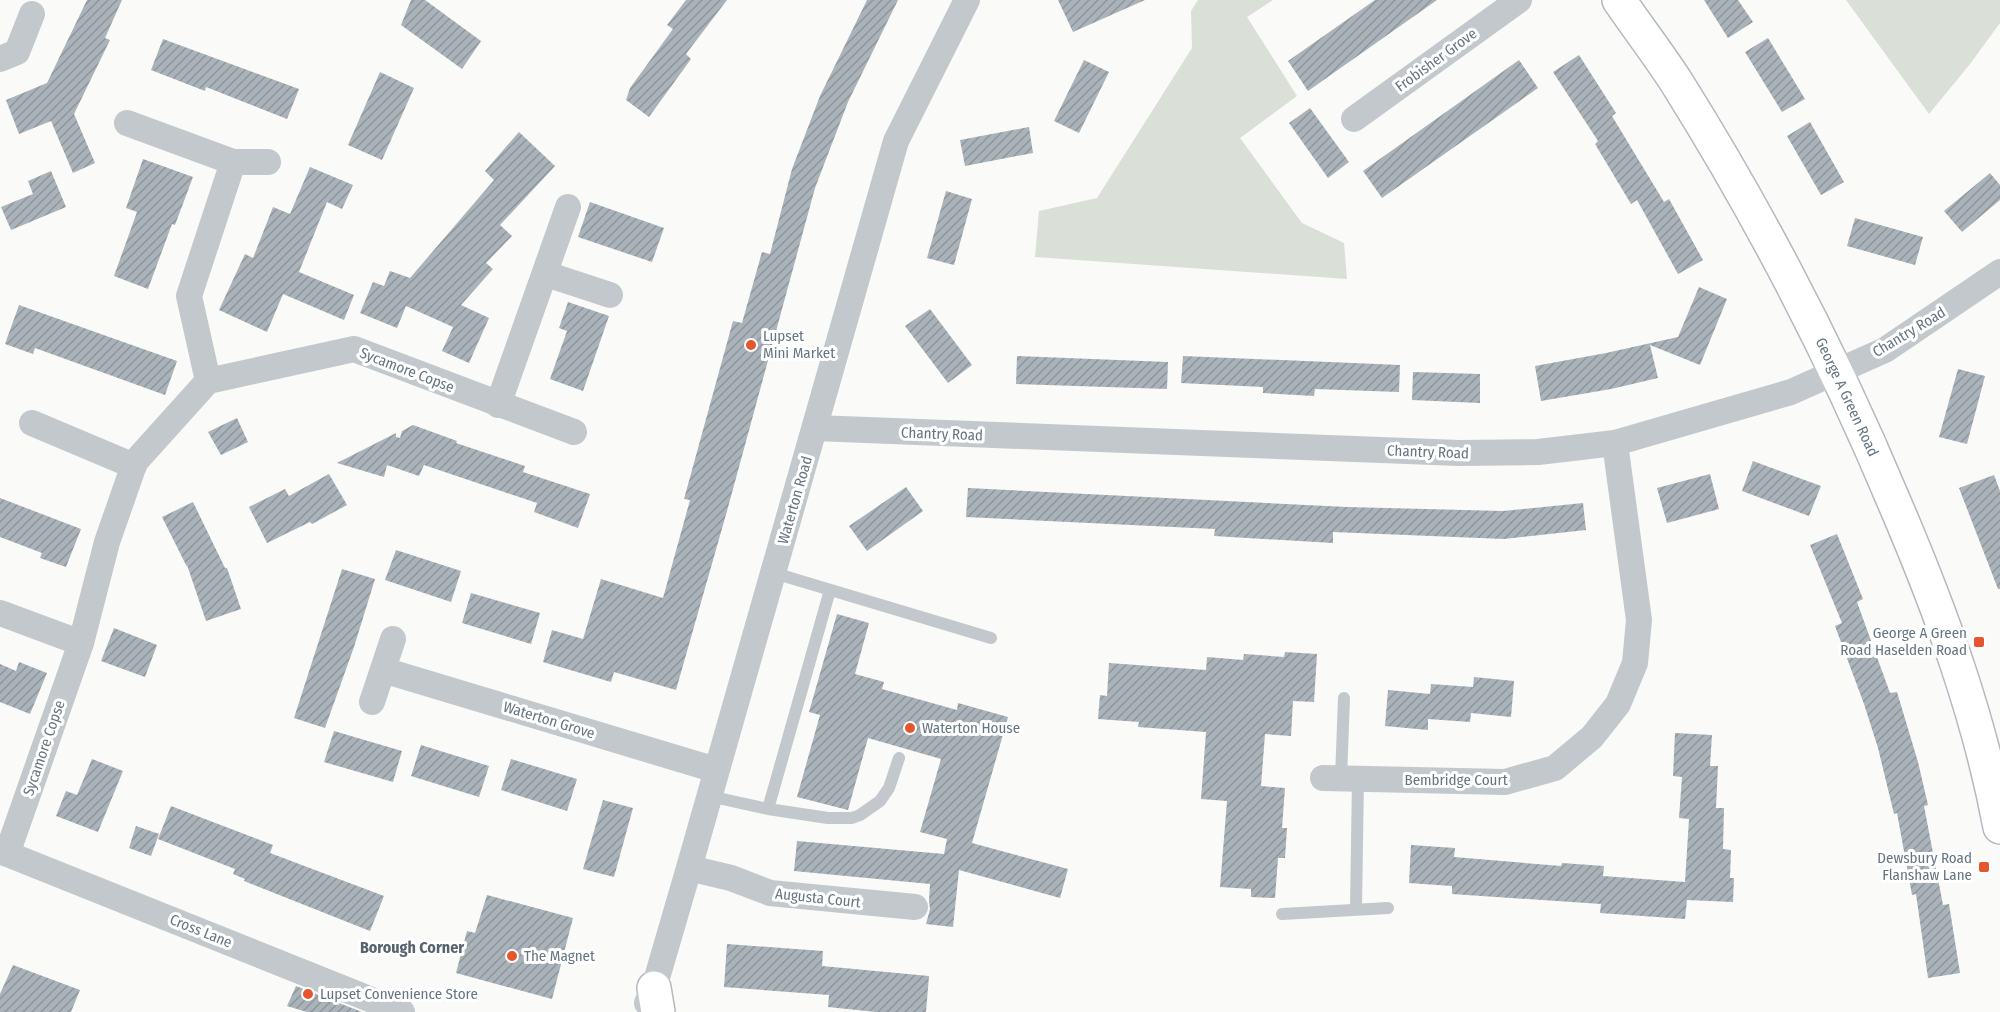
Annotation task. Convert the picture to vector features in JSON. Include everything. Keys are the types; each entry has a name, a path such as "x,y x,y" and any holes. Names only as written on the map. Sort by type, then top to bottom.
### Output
{"main road":[{"name":"George A Green Road","path":"1619,0 1676,82 1728,169 1776,251 1836,370 1932,590 1995,769 2000,827"}],"street":[{"name":"Waterton Road","path":"648,1007 896,141 967,0"},
{"name":"Frobisher Grove","path":"1354,119 1519,0"},
{"path":"0,59 17,52 32,14"},
{"path":"127,123 233,162 268,162"},
{"path":"208,381 189,296 233,162"},
{"path":"498,405 568,207"},
{"name":"Chantry Road","path":"815,428 1459,453 1538,452 1615,443 1791,392 1836,370 1885,351 2000,272"},
{"path":"546,274 610,295"},
{"name":"Sycamore Copse","path":"4,852 81,643 108,542 135,462 208,381 354,349 574,432"},
{"path":"32,423 134,466"},
{"name":"Bembridge Court","path":"1341,778 1506,782 1554,768 1592,737 1618,704 1635,663 1639,620 1615,443"},
{"path":"0,613 81,643"},
{"path":"372,702 393,639"},
{"name":"Waterton Grove","path":"382,670 716,770"},
{"name":"Cross Lane","path":"4,852 402,1012"},
{"name":"Augusta Court","path":"689,868 731,878 770,893 915,907"}],"lane":[{"path":"774,573 991,638"},
{"path":"768,809 830,590"},
{"path":"1344,698 1341,778 1356,908"},
{"path":"709,796 768,809 840,819 860,815 880,801 889,788 899,758"},
{"path":"1282,914 1356,908 1388,908"}],"shaded area":[{"path":"1198,0 1273,0 1247,17 1297,96 1240,138 1302,223 1344,243 1347,279 1035,257 1039,211 1097,198 1192,48 1191,11"},
{"path":"1846,0 2000,0 2000,23 1929,114"}],"building":[{"path":"87,0 122,0 105,38 110,40 74,114 95,163 73,173 51,121 19,134 6,100 47,83"},
{"path":"411,0 425,0 481,41 462,69 401,25"},
{"path":"686,0 727,0 686,54 691,59 649,117 626,100 630,88 673,29 667,25"},
{"path":"867,0 898,0 848,102 815,188 676,690 614,672 611,682 543,662 552,630 583,639 601,579 663,598 690,500 684,499 733,321 742,323 762,252 770,254 792,169 820,96"},
{"path":"1058,0 1145,0 1073,32"},
{"path":"1375,0 1437,0 1308,91 1288,61"},
{"path":"1704,0 1738,0 1753,22 1728,38"},
{"path":"1768,38 1805,99 1782,112 1745,52"},
{"path":"163,39 299,89 287,119 206,87 205,91 151,70"},
{"path":"1579,55 1616,113 1612,116 1664,202 1669,199 1703,260 1678,274 1637,200 1631,204 1595,144 1598,141 1553,72"},
{"path":"1084,60 1109,72 1079,133 1054,121"},
{"path":"1519,60 1538,88 1382,198 1363,171"},
{"path":"380,72 414,88 382,160 348,145"},
{"path":"1310,108 1349,162 1328,178 1289,123"},
{"path":"1810,122 1844,182 1821,195 1787,136"},
{"path":"1029,127 1033,153 965,166 960,140"},
{"path":"519,132 555,166 500,225 512,236 486,263 493,269 461,305 489,318 469,363 442,351 453,327 406,306 397,328 360,313 373,282 384,286 390,271 410,278 494,180 485,171"},
{"path":"143,159 193,177 175,225 172,224 148,289 114,276 137,212 126,208"},
{"path":"310,167 353,185 342,209 327,202 299,272 354,295 344,320 283,294 267,332 219,310 245,254 253,258 273,207 290,214"},
{"path":"51,171 66,207 11,230 1,207 33,194 28,181"},
{"path":"1990,173 2000,185 2000,200 1962,232 1944,211"},
{"path":"946,191 972,199 954,265 927,258"},
{"path":"590,202 664,228 652,262 578,237"},
{"path":"1855,218 1923,237 1915,265 1847,246"},
{"path":"1699,287 1727,299 1700,365 1650,345 1658,378 1541,401 1535,366 1678,337"},
{"path":"568,302 609,316 583,391 550,379 567,331 559,328"},
{"path":"19,305 177,361 165,395 35,348 33,354 5,344"},
{"path":"930,309 972,365 948,383 905,326"},
{"path":"1017,356 1168,362 1167,389 1016,384"},
{"path":"1183,356 1400,365 1399,392 1315,389 1314,396 1263,393 1263,387 1181,383"},
{"path":"1958,369 1985,376 1967,444 1939,437"},
{"path":"1413,372 1480,374 1480,403 1412,400"},
{"path":"237,418 248,442 221,455 208,432"},
{"path":"413,425 457,441 456,443 525,466 523,472 590,494 578,528 534,512 537,503 424,465 419,476 387,465 384,477 337,463 396,433 396,437 400,438 402,431"},
{"path":"1753,461 1821,486 1809,516 1742,491"},
{"path":"329,474 347,505 312,524 310,522 267,543 249,507 285,489 289,496"},
{"path":"1710,474 1719,509 1667,523 1657,488"},
{"path":"1994,475 2000,491 2000,589 1998,589 1959,488"},
{"path":"906,487 923,511 867,551 849,526"},
{"path":"968,488 1347,507 1503,511 1583,503 1586,530 1504,539 1333,532 1333,543 1214,536 1215,529 966,517"},
{"path":"0,498 81,529 66,567 40,558 42,553 0,537"},
{"path":"193,502 227,568 241,609 206,621 187,565 187,567 162,517"},
{"path":"1837,534 1863,599 1857,602 1890,693 1897,692 1918,762 1928,805 1924,806 1943,905 1949,904 1960,973 1928,978 1916,894 1912,895 1897,813 1894,814 1878,748 1835,626 1842,623 1810,545"},
{"path":"396,550 461,571 451,602 385,580"},
{"path":"342,569 375,579 325,728 294,718"},
{"path":"471,593 540,613 531,644 462,623"},
{"name":"Waterton House","path":"837,614 869,623 855,674 884,682 882,689 957,710 958,703 1008,717 972,843 1068,869 1060,898 959,870 953,927 926,924 930,909 930,884 794,871 797,841 944,854 947,839 920,832 941,759 868,738 848,810 797,797 820,715 809,712"},
{"path":"114,628 157,645 145,677 101,661"},
{"path":"1285,652 1317,654 1314,702 1293,701 1291,736 1265,734 1261,786 1285,788 1282,828 1287,828 1285,858 1278,858 1275,898 1251,897 1251,889 1220,887 1227,801 1201,799 1206,732 1138,727 1139,722 1098,719 1100,695 1107,696 1109,663 1206,670 1207,657 1243,660 1244,654 1284,657"},
{"path":"19,662 47,673 30,714 0,702 0,664 16,671"},
{"path":"1474,677 1514,681 1511,717 1471,713 1470,722 1428,719 1428,730 1385,726 1388,690 1430,694 1431,684 1473,687"},
{"path":"334,731 402,751 393,782 324,762"},
{"path":"1675,733 1712,735 1710,766 1718,766 1716,808 1724,808 1723,849 1731,850 1730,878 1734,878 1733,902 1687,900 1685,919 1600,913 1601,904 1452,894 1452,886 1409,883 1411,845 1455,848 1454,857 1561,866 1562,863 1604,866 1603,876 1685,882 1689,819 1679,818 1682,777 1673,776"},
{"path":"421,745 489,766 479,797 411,776"},
{"path":"92,759 123,771 98,832 56,816 66,791 77,795"},
{"path":"511,759 577,779 567,811 501,790"},
{"path":"603,800 633,808 614,877 583,869"},
{"path":"171,806 273,845 270,853 384,896 370,931 244,881 245,879 233,874 235,869 158,839"},
{"path":"136,826 159,834 151,856 129,848"},
{"name":"The Magnet","path":"487,895 573,918 552,999 456,973 467,931 475,933"},
{"path":"727,944 823,951 822,966 929,976 926,1012 876,1012 828,1007 829,995 724,987"},
{"path":"13,965 80,990 71,1012 0,1012 0,994"},
{"name":"Lupset Convenience Store","path":"296,986 362,1012 307,1012 287,1006"}],"place":[{"name":"Lupset Mini Market","path":"751,345"},
{"name":"George A Green Road Haselden Road","path":"1979,642"},
{"name":"Waterton House","path":"910,728"},
{"name":"Dewsbury Road Flanshaw Lane","path":"1984,867"},
{"name":"The Magnet","path":"512,956"},
{"name":"Lupset Convenience Store","path":"308,994"}],"district":[{"name":"Borough Corner","path":"412,947"}]}
